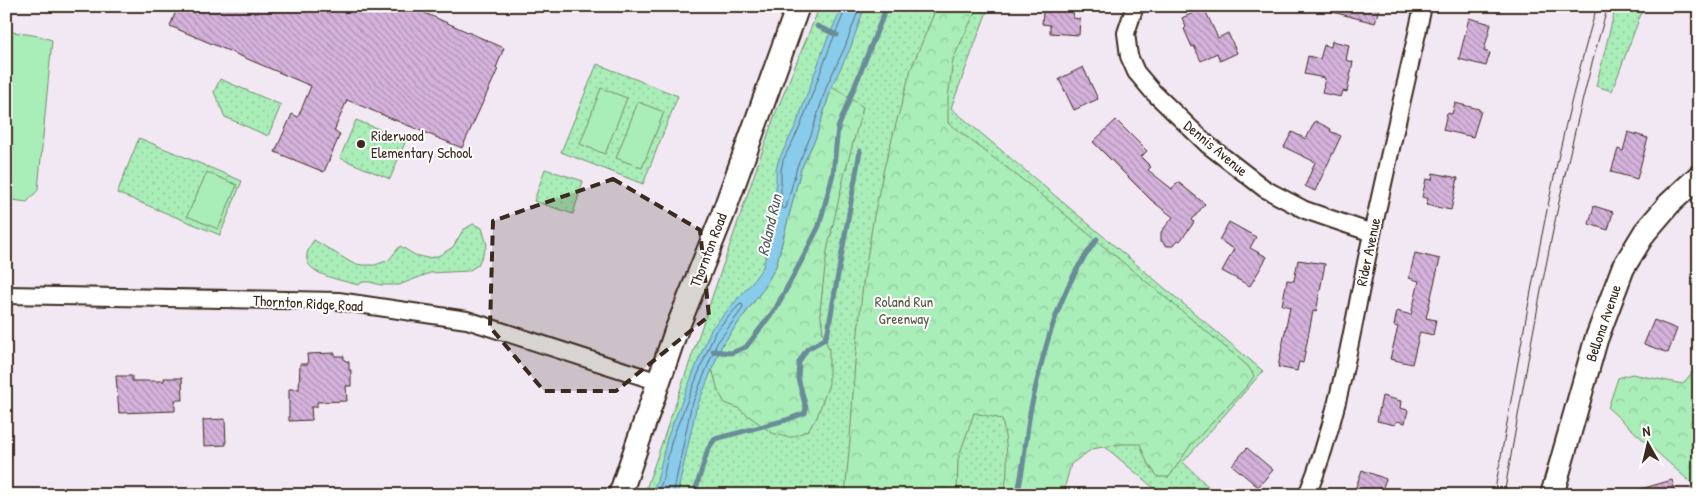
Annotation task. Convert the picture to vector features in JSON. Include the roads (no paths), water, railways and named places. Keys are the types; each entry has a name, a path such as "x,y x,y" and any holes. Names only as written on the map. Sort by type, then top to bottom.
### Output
{"street":[{"name":"Thornton Road","path":"620,495 652,406 676,331 723,214 798,6"},
{"name":"Dennis Avenue","path":"1135,6 1126,33 1129,56 1136,72 1153,92 1201,139 1265,189 1305,210 1372,233"},
{"name":"Rider Avenue","path":"1306,495 1315,475 1328,435 1342,379 1372,233 1423,6"},
{"name":"Bellona Avenue","path":"1552,495 1596,340 1610,298 1623,268 1644,232 1669,204 1699,176"},
{"name":"Thornton Ridge Road","path":"6,295 338,301 467,320 659,382"}],"water":[{"name":"Roland Run","path":"843,6 865,6 850,49 832,86 816,137 801,169 776,266 764,288 722,345 696,409 677,495 650,495 657,481 667,438 711,329 750,285 763,267 776,214 776,169 779,159 796,125 826,42"}],"waterway":[{"path":"713,351 731,353 746,347 776,308 804,256 819,226 833,174 838,128 887,6"},
{"path":"817,26 837,35"},
{"path":"694,495 708,449 715,439 805,413 806,408 798,378 799,362 807,349 825,339 828,331 860,151"},
{"path":"1017,495 1031,408 1054,320 1076,271 1097,239"}],"tram line":[{"path":"1494,495 1539,249 1565,127 1597,6"},
{"path":"1504,495 1549,249 1576,127 1608,6"}],"place":[{"name":"Riderwood Elementary School","path":"361,144"}],"park label":[{"name":"Roland Run Greenway","path":"904,310"}]}
